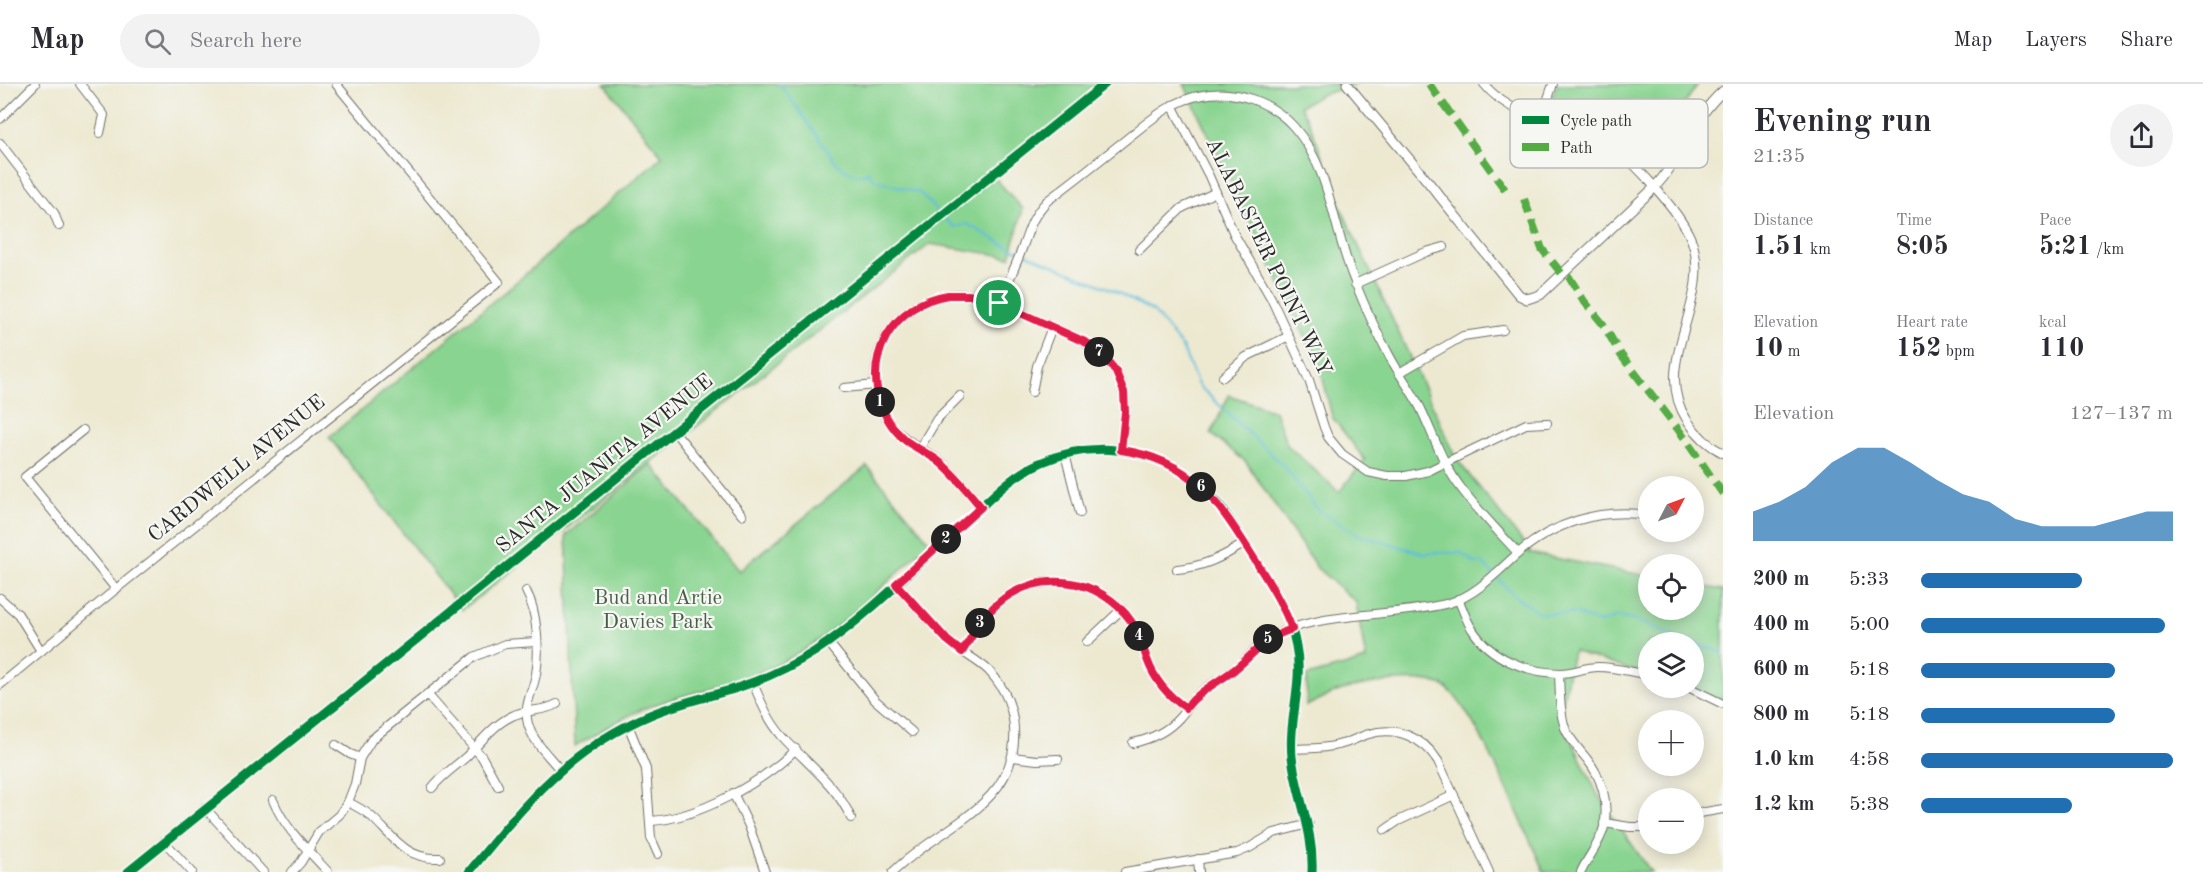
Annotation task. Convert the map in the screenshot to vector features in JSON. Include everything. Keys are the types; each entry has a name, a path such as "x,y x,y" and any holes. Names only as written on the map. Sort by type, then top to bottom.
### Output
{"street":[{"path":"0,119 35,84"},
{"path":"80,84 104,115 100,133"},
{"name":"CARDWELL AVENUE","path":"0,685 116,589 499,282 336,84"},
{"name":"SANTA JUANITA AVENUE","path":"128,872 1105,84"},
{"path":"1347,84 1519,295 1527,299 1535,298 1562,274 1654,188 1671,168"},
{"path":"1484,84 1510,106"},
{"path":"1548,99 1553,84"},
{"path":"1708,108 1723,91"},
{"path":"999,303 1023,246 1028,228 1047,201 1172,105 1205,94 1230,94 1243,96 1274,110 1294,126 1303,139 1319,172 1356,284 1446,462 1461,489 1518,553"},
{"name":"ALABASTER POINT WAY","path":"1172,105 1216,192 1234,234 1271,298 1289,336 1309,380 1328,437 1351,462 1376,474 1395,477 1419,474 1526,424 1547,423"},
{"path":"0,143 54,213 59,226"},
{"path":"1636,168 1679,216 1686,227 1696,259 1695,285 1676,360 1675,392 1681,411 1695,431 1703,440 1723,453"},
{"path":"1139,250 1182,208 1216,192"},
{"path":"1356,284 1426,252 1444,247"},
{"path":"981,507 944,466 909,442 892,426 881,406 876,385 877,361 885,339 894,325 910,309 931,299 948,295 969,295 999,303 1096,348 1116,372 1125,402 1121,450"},
{"path":"1032,392 1036,366 1052,327"},
{"path":"1399,373 1463,336 1503,330"},
{"path":"1223,377 1246,357 1289,336"},
{"path":"844,388 876,385"},
{"path":"919,449 937,419 960,396"},
{"path":"83,430 25,477 116,589"},
{"path":"674,431 742,515"},
{"path":"469,872 523,807 560,770 586,750 628,725 674,706 753,682 790,666 828,642 1018,475 1041,462 1065,454 1094,449 1121,450 1158,460 1194,481 1217,502 1280,600 1292,629 1297,649 1299,675 1291,749 1295,774 1309,824 1312,872"},
{"path":"1065,454 1080,513"},
{"path":"1133,742 1145,740 1164,731 1200,693 1233,671 1261,644 1280,633 1322,622 1435,606 1458,599 1490,578 1518,553 1545,534 1573,521 1606,513 1638,515"},
{"path":"1178,569 1216,560 1245,543"},
{"path":"962,652 992,608 1011,594 1037,583 1065,582 1083,585 1100,592 1122,609 1138,632 1156,678 1168,694 1186,708"},
{"path":"892,872 989,797 1003,778 1012,756 1014,728 1008,701 988,670 947,640 896,584"},
{"path":"526,591 533,607 536,642 536,674 527,701 526,712 533,736 560,770"},
{"path":"0,598 18,614 41,651"},
{"path":"1458,599 1472,630 1494,652 1510,662 1559,673 1595,667 1638,673"},
{"path":"1087,642 1122,609"},
{"path":"292,872 319,832 339,815 348,802 355,784 360,758 372,739 483,652 505,644 536,642"},
{"path":"828,642 874,700 912,732"},
{"path":"1559,673 1562,718 1571,739 1598,777 1605,800 1604,823 1600,839 1581,872"},
{"path":"753,682 771,721 782,736 840,798 851,818"},
{"path":"427,694 486,763 498,786"},
{"path":"1704,695 1723,704"},
{"path":"432,788 505,720 526,712 549,709 557,704"},
{"path":"628,725 646,769 651,838 658,854"},
{"path":"1291,749 1342,745 1380,731 1404,734 1421,742 1434,755 1489,872"},
{"path":"336,745 360,758"},
{"path":"651,821 686,816 733,793 776,768 796,749"},
{"path":"1012,756 1036,760 1058,759"},
{"path":"733,793 749,826 765,872"},
{"path":"1385,830 1398,821 1454,795"},
{"path":"273,800 280,816 327,872"},
{"path":"348,802 372,817 398,845 407,851 423,857 440,858"},
{"path":"205,808 263,872"},
{"path":"1704,812 1723,809"},
{"path":"1604,823 1638,827"},
{"path":"1125,872 1238,853 1274,833 1309,824"},
{"path":"164,842 191,872"},
{"path":"1198,860 1200,872"}],"green space":[{"path":"605,84 1102,84 994,177 1023,209 1010,257 930,244 462,610 329,437 521,278 662,156"},
{"path":"1184,84 1356,84 1321,95 1300,106 1310,124 1341,208 1458,461 1530,551 1529,553 1638,574 1638,620 1704,620 1704,587 1723,590 1723,702 1704,695 1704,632 1638,632 1638,673 1573,651 1560,716 1598,795 1651,872 1544,872 1498,769 1482,739 1453,694 1440,684 1403,681 1362,685 1339,691 1306,706 1307,676 1366,660 1356,602 1317,568 1246,462 1211,434 1229,395 1275,411 1287,445 1339,492 1365,460 1332,417 1321,370"},
{"path":"1557,84 1698,84 1687,99 1552,99"},
{"name":"Bud and Artie Davies Park","path":"651,464 739,571 867,466 930,542 846,619 790,658 756,674 648,707 575,746 566,535"}],"waterway":[{"path":"780,84 837,164 857,176 868,172 875,180 920,193 939,213"},
{"path":"943,217 954,227 967,224 1005,245 1115,291 1154,312 1182,347 1198,385 1284,466 1318,510 1359,535 1426,554 1460,552 1474,563 1482,563 1516,597 1539,613 1577,614 1599,623 1618,617 1642,622 1664,632"},
{"path":"1704,646 1723,653"}],"marked path":[{"path":"1429,84 1506,191"},
{"path":"1524,199 1542,249 1562,274 1569,277 1584,301 1603,324 1621,355 1681,433 1723,494"}],"cycle path":[{"path":"128,872 1105,84"},
{"path":"469,872 529,802 571,762 594,745 650,715 747,684 777,672 814,652 874,606 1020,474 1040,463 1087,450 1135,453 1158,460 1180,471 1200,485 1228,516 1285,611 1293,634 1298,660 1291,743 1292,757 1308,828 1312,872"}],"route":[{"path":"959,294 999,303 1087,343 1104,356 1116,372 1124,392 1125,412 1121,450 1168,464 1206,491 1223,510 1285,609 1292,629 1261,644 1233,671 1212,683 1186,708 1161,686 1151,669 1138,632 1128,616 1108,598 1092,588 1055,581 1037,583 1019,590 992,608 962,652 947,640 896,584 981,507 944,466 900,435 886,417 876,385 880,350 890,330 910,309 920,303 959,294"}]}
